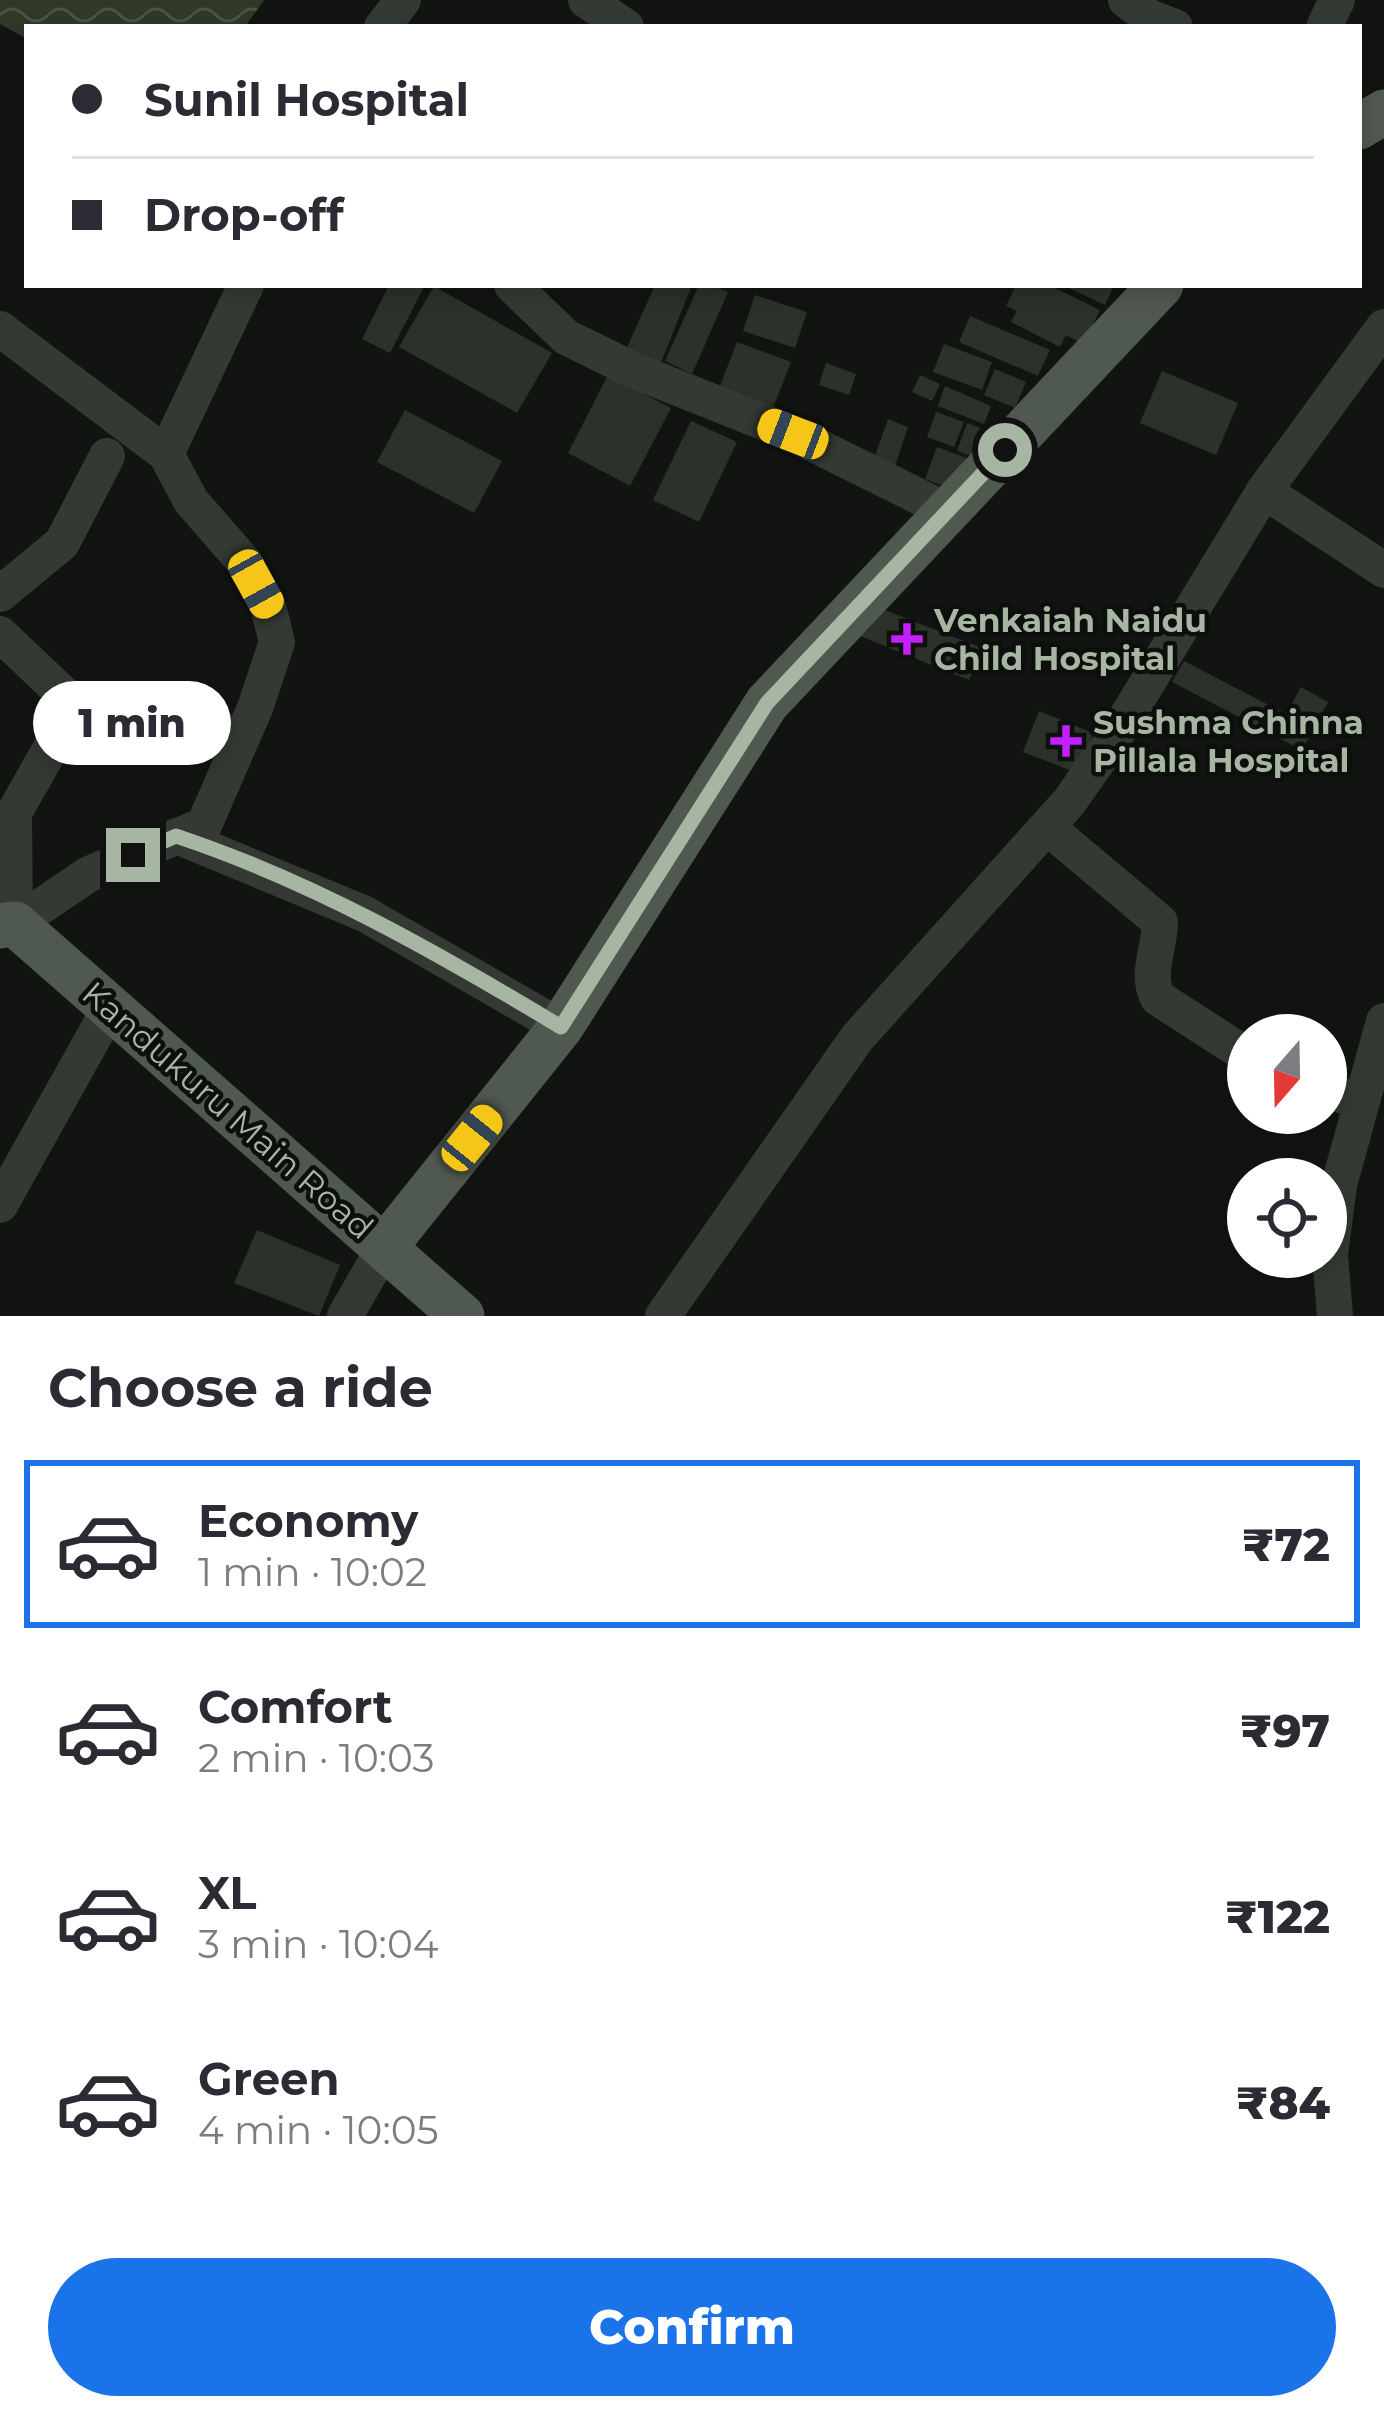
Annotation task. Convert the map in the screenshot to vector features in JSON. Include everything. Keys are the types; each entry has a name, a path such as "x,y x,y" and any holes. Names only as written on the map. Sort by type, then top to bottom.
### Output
{"main road":[{"name":"Kandukuru Main Road","path":"7,925 111,1006 384,1248 561,1027 767,703 1149,289"},
{"path":"384,1248 462,1316"}],"street":[{"path":"384,24 403,0"},
{"path":"586,0 622,24"},
{"path":"1126,0 1167,24"},
{"path":"166,454 245,288"},
{"path":"515,288 566,337 633,370 793,434 947,511"},
{"path":"663,1316 857,1038 1047,826 1112,741 1264,491 1384,327"},
{"path":"0,329 166,454 191,501 244,563 268,606 277,642 255,708 204,825 88,874 7,925"},
{"path":"0,595 62,543 107,456"},
{"path":"1264,491 1384,570"},
{"path":"0,634 75,705 14,813 7,925"},
{"path":"1047,826 1160,922 1153,966 1158,998 1227,1042"},
{"path":"176,836 365,914 561,1027"},
{"path":"0,1205 111,1006"},
{"path":"1347,1089 1384,1021"},
{"path":"1335,1316 1330,1255 1341,1134"},
{"path":"345,1316 384,1248"}],"water":[{"path":"0,0 264,0 247,24 24,24 24,37 0,24"}],"building":[{"path":"388,288 423,288 390,353 362,339"},
{"path":"433,288 438,288 552,353 517,413 399,347"},
{"path":"654,288 691,288 660,365 625,352"},
{"path":"698,288 728,292 692,374 665,361"},
{"path":"1015,288 1055,288 1100,310 1083,344 1066,335 1060,347 1011,322 1017,311 1006,306"},
{"path":"1068,288 1113,288 1105,305"},
{"path":"755,295 807,312 795,348 743,331"},
{"path":"970,316 1050,350 1038,376 959,342"},
{"path":"737,342 791,362 772,411 718,391"},
{"path":"944,344 992,362 982,390 933,372"},
{"path":"826,363 856,374 849,395 819,385"},
{"path":"995,369 1026,382 1015,408 984,395"},
{"path":"1162,371 1238,403 1216,455 1140,423"},
{"path":"608,375 671,408 630,486 568,453"},
{"path":"920,375 940,384 932,401 912,392"},
{"path":"945,386 991,406 984,424 938,406"},
{"path":"405,410 502,461 474,513 377,462"},
{"path":"936,412 964,422 954,447 927,437"},
{"path":"888,419 908,427 895,466 874,459"},
{"path":"691,421 737,442 699,522 653,500"},
{"path":"967,423 992,432 982,460 957,451"},
{"path":"937,447 967,458 954,490 925,479"},
{"path":"872,605 982,648 969,680 860,636"},
{"path":"1184,661 1286,714 1301,687 1328,702 1302,750 1172,682"},
{"path":"1039,711 1093,733 1077,773 1023,752"},
{"path":"257,1230 340,1265 319,1316 234,1283"}],"place":[{"name":"Venkaiah Naidu Child Hospital","path":"907,639"},
{"name":"Sushma Chinna Pillala Hospital","path":"1066,741"}],"route":[{"path":"133,855 176,836 218,850 365,914 561,1027 767,703 1005,450"}]}
